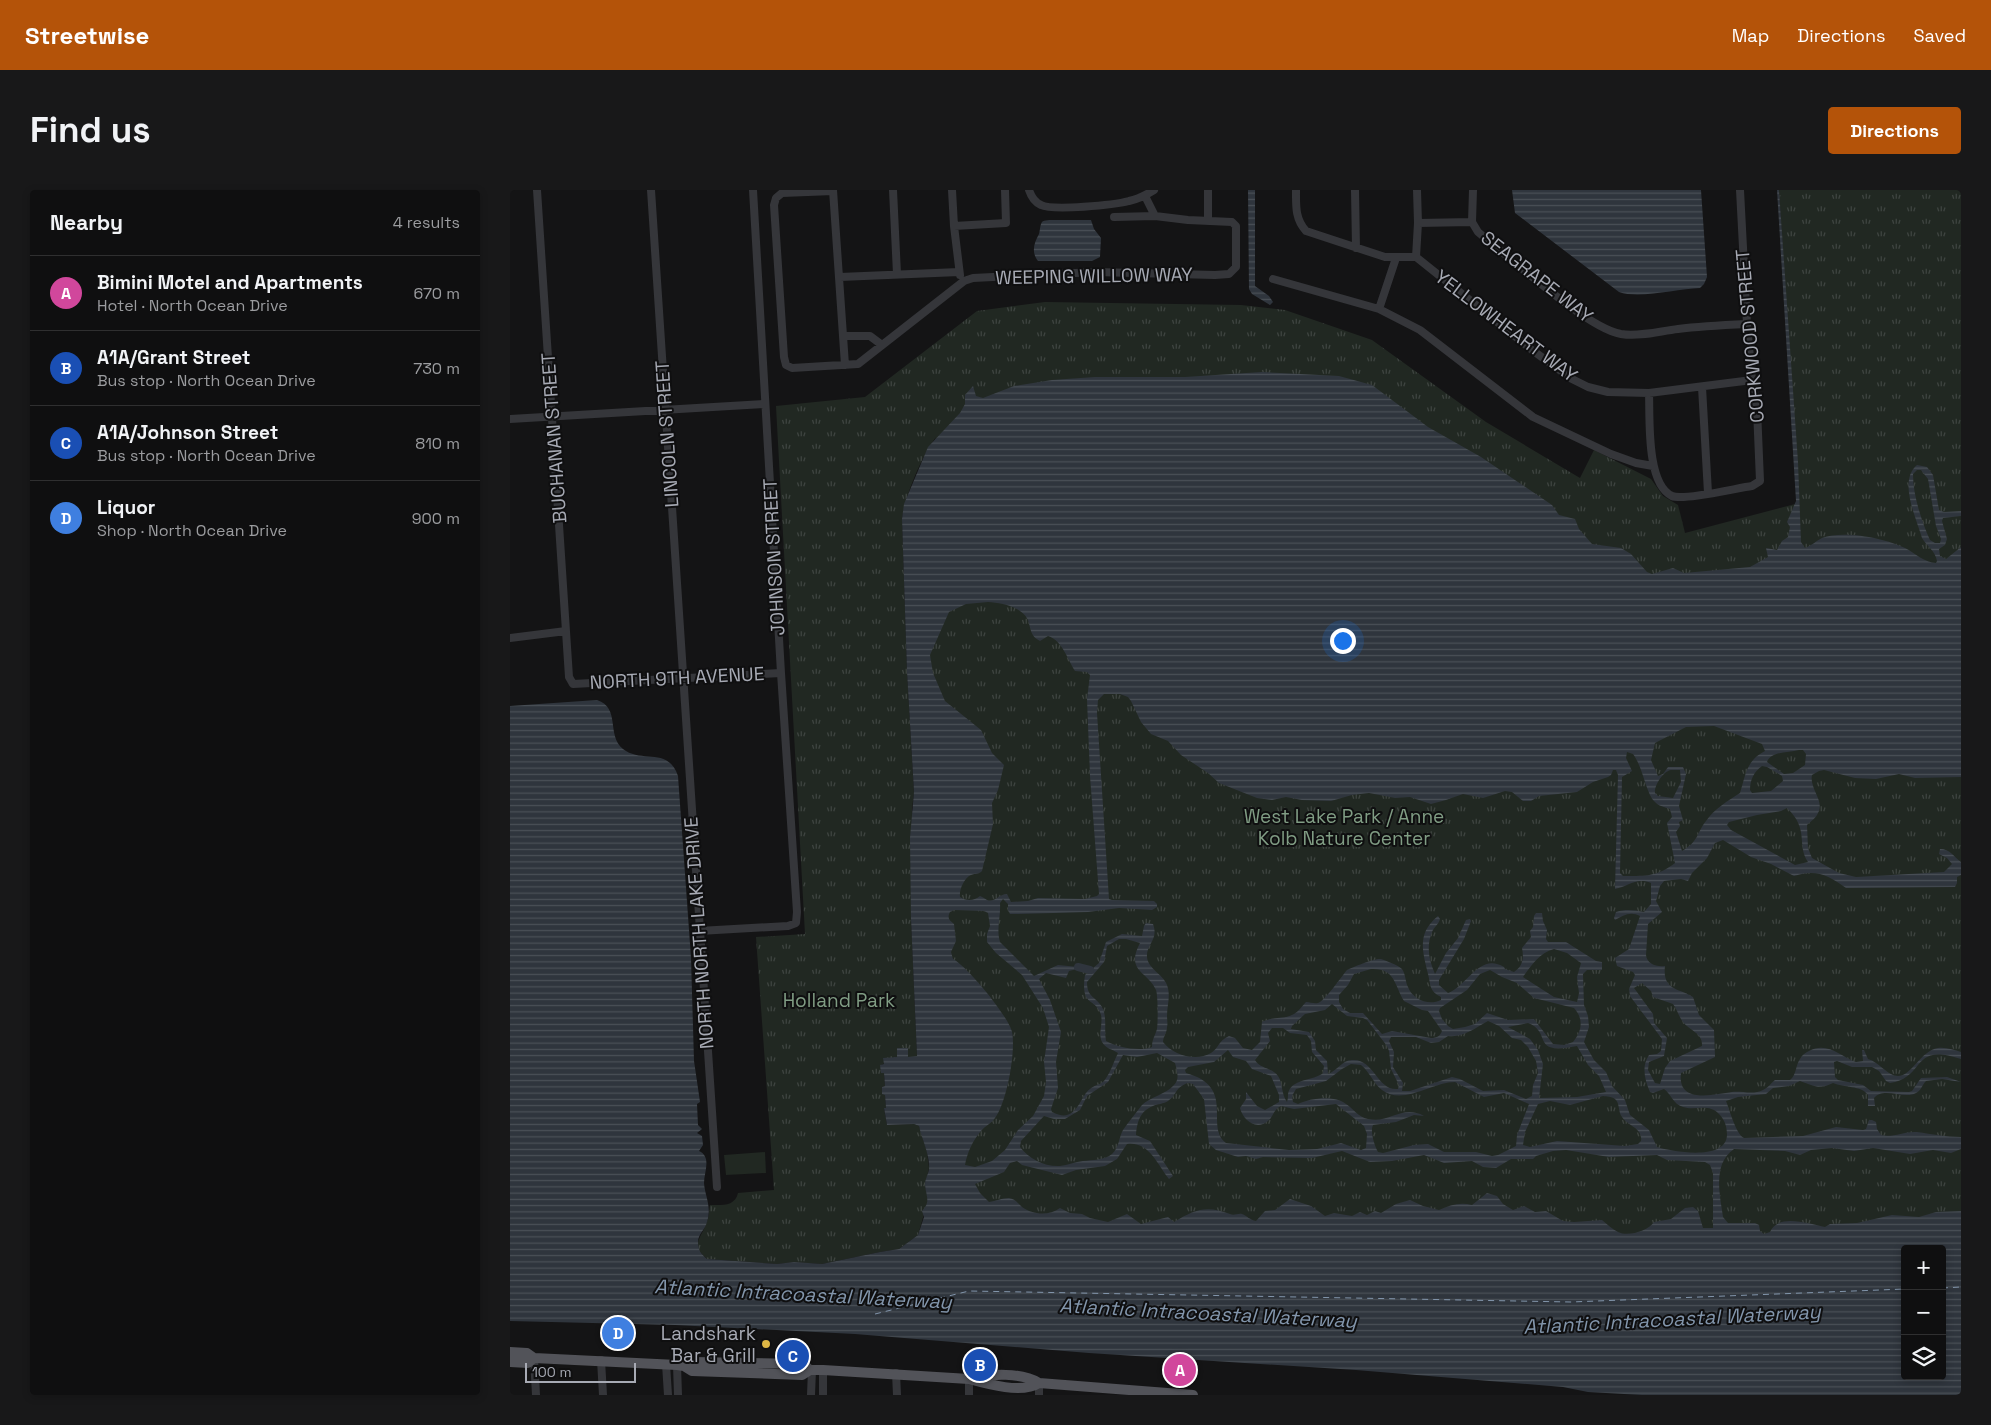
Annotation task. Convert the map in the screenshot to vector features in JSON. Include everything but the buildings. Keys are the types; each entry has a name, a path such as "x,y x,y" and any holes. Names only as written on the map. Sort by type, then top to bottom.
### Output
{"main road":[{"path":"510,1352 527,1353 534,1358 675,1365 692,1371 802,1375 810,1370 823,1370 896,1373 968,1379 989,1375 1031,1378 1039,1383 1107,1392 1192,1395"},
{"path":"510,1362 528,1363 534,1358"}],"street":[{"name":"BUCHANAN STREET","path":"537,190 553,416 568,677 573,684"},
{"name":"LINCOLN STREET","path":"652,190 683,678"},
{"name":"JOHNSON STREET","path":"699,931 788,926 796,923 797,912 753,190"},
{"path":"834,190 846,365"},
{"name":"WEEPING WILLOW WAY","path":"834,190 782,193 776,198 774,205 786,366 792,368 858,364 964,281 973,278 1095,272 1229,274 1236,267 1236,226 1232,222 1208,220"},
{"path":"893,190 897,274"},
{"path":"952,190 959,272 964,281"},
{"path":"954,226 1006,223 1005,190"},
{"path":"1029,190 1032,197 1042,206 1056,208 1129,202 1145,196 1154,190"},
{"path":"1114,217 1155,216 1208,220 1208,190"},
{"name":"YELLOWHEART WAY","path":"1296,190 1299,224 1306,231 1385,257 1416,257 1532,350 1572,379 1588,387 1608,392 1649,393 1752,380"},
{"path":"1355,190 1356,248"},
{"path":"1416,257 1417,190"},
{"path":"1472,222 1473,190"},
{"name":"CORKWOOD STREET","path":"1708,493 1752,486 1760,482 1757,409 1752,380 1747,324 1740,190"},
{"path":"1145,196 1155,216"},
{"name":"SEAGRAPE WAY","path":"1418,223 1472,222 1478,232 1564,301 1599,326 1621,334 1642,335 1705,325 1747,324"},
{"path":"1379,310 1396,258"},
{"path":"840,277 959,272"},
{"path":"1273,279 1379,310 1420,330 1533,417 1611,454 1636,463 1654,466"},
{"path":"844,336 870,336 882,345"},
{"path":"1649,393 1654,466 1657,479 1672,496 1687,497 1708,493 1702,386"},
{"path":"510,419 765,404"},
{"path":"510,638 566,631"},
{"name":"NORTH 9TH AVENUE","path":"573,684 781,673"},
{"name":"NORTH NORTH LAKE DRIVE","path":"683,678 717,1188"},
{"path":"534,1358 536,1395"},
{"path":"601,1360 604,1395"},
{"path":"668,1395 675,1365"},
{"path":"675,1365 678,1395"},
{"path":"810,1370 811,1395"},
{"path":"823,1370 823,1395"},
{"path":"896,1373 897,1395"},
{"path":"968,1379 969,1395"},
{"path":"1039,1383 1039,1395"}],"green space":[{"name":"West Lake Park / Anne Kolb Nature Center","path":"1779,190 1961,190 1961,1249 1946,1249 1946,1245 1901,1245 1901,1248 940,1228 905,514 936,437 925,454 915,476 902,519 907,672 914,793 912,808 911,919 917,1057 908,1057 897,1048 897,1057 881,1065 884,1073 885,1086 882,1087 882,1094 885,1094 886,1108 884,1109 887,1125 914,1124 919,1126 927,1152 929,1168 925,1185 928,1200 918,1235 899,1249 822,1264 794,1262 777,1264 707,1259 702,1254 698,1242 708,1219 710,1205 731,1203 738,1193 774,1190 756,937 805,934 776,406 865,397 977,311 1045,302 1241,305 1285,310 1372,340 1486,422 1580,478 1594,450 1651,479 1663,496 1678,505 1685,533 1799,503"},
{"path":"765,1152 766,1173 726,1175 724,1155"}],"water":[{"path":"1248,190 1255,190 1255,286 1269,296 1273,302 1270,305 1252,294 1249,289"},
{"path":"1512,190 1701,190 1707,277 1704,284 1700,288 1647,294 1619,292 1515,213"},
{"name":"Atlantic Intracoastal Waterway","path":"1777,190 1779,190 1798,462 1801,542 1805,548 1822,538 1831,536 1864,536 1897,544 1924,560 1936,563 1935,554 1922,538 1910,500 1909,480 1917,465 1927,467 1933,475 1939,510 1944,512 1961,511 1961,516 1943,518 1942,521 1947,539 1945,545 1939,549 1940,556 1946,559 1961,547 1961,777 1915,778 1899,774 1876,779 1855,778 1824,770 1819,771 1812,775 1820,808 1816,816 1807,825 1808,848 1812,858 1839,873 1856,877 1944,872 1952,864 1947,858 1939,854 1940,849 1943,849 1961,862 1961,875 1957,877 1955,887 1846,888 1822,874 1809,873 1794,876 1771,864 1751,857 1723,840 1715,843 1707,858 1692,873 1688,881 1681,879 1664,881 1660,886 1656,901 1662,912 1648,924 1646,955 1648,961 1652,964 1665,966 1666,980 1669,984 1673,988 1693,997 1699,1015 1714,1030 1715,1057 1681,1073 1681,1083 1685,1090 1691,1094 1752,1093 1766,1088 1775,1080 1790,1080 1802,1056 1816,1048 1833,1050 1856,1062 1863,1061 1862,1050 1864,1050 1868,1059 1891,1074 1898,1076 1908,1072 1921,1058 1932,1050 1944,1048 1961,1052 1961,1059 1945,1055 1934,1055 1926,1058 1902,1080 1890,1083 1886,1081 1879,1071 1872,1067 1852,1067 1837,1061 1834,1062 1835,1077 1838,1080 1863,1085 1871,1091 1909,1092 1912,1091 1921,1078 1947,1077 1961,1082 1942,1079 1926,1081 1919,1091 1911,1095 1883,1093 1874,1098 1875,1106 1868,1106 1868,1095 1857,1088 1833,1083 1816,1086 1800,1081 1789,1086 1773,1088 1766,1094 1738,1097 1726,1101 1736,1127 1744,1138 1803,1136 1836,1127 1863,1130 1866,1129 1869,1120 1872,1120 1876,1122 1877,1129 1881,1135 1890,1136 1917,1132 1961,1137 1961,1149 1951,1153 1933,1150 1910,1154 1873,1148 1854,1151 1832,1148 1811,1150 1800,1155 1785,1151 1734,1149 1727,1155 1720,1171 1719,1190 1723,1217 1728,1223 1755,1223 1759,1225 1760,1231 1764,1234 1770,1232 1774,1226 1787,1221 1803,1222 1825,1227 1830,1224 1857,1223 1892,1215 1919,1217 1936,1212 1961,1211 1961,1395 1642,1395 1588,1392 1563,1387 1356,1370 1089,1353 855,1334 675,1325 510,1321 510,706 597,700 609,709 615,737 623,749 630,753 668,761 674,767 678,776 691,958 694,1061 700,1102 697,1104 698,1125 702,1129 697,1133 702,1136 703,1145 699,1151 703,1154 706,1161 704,1183 709,1211 706,1225 698,1239 702,1254 707,1259 777,1264 794,1262 822,1264 899,1249 918,1235 924,1217 922,1211 927,1202 925,1181 929,1169 928,1158 919,1126 914,1124 887,1125 884,1108 886,1108 885,1095 882,1094 882,1087 885,1086 884,1073 881,1073 880,1065 884,1064 883,1058 897,1057 897,1048 908,1048 908,1057 917,1056 911,919 910,838 914,792 907,672 902,519 904,504 928,447 960,413 965,404 965,395 973,386 976,396 983,398 1014,386 1052,380 1095,377 1185,377 1262,372 1339,376 1372,385 1428,427 1481,457 1552,505 1559,515 1575,519 1579,529 1592,544 1621,548 1631,554 1647,572 1652,574 1673,568 1684,573 1750,567 1768,557 1766,548 1777,550 1782,541 1788,537 1790,527 1787,522 1796,501","holes":["1917,470 1921,470 1928,479 1936,526 1941,539 1940,543 1930,540 1916,499 1913,474","988,602 1005,604 1016,608 1025,615 1034,637 1040,641 1048,636 1053,638 1061,646 1075,671 1087,672 1090,675 1087,699 1090,776 1099,894 1097,896 1085,899 1038,898 1028,901 1011,902 1007,894 990,901 980,896 970,900 960,897 964,881 971,875 982,871 993,824 992,803 998,790 1004,765 992,753 981,730 945,701 933,673 930,655 949,612 966,604","1104,694 1120,694 1128,697 1141,722 1151,734 1168,741 1181,755 1208,773 1219,783 1257,798 1272,800 1286,797 1302,800 1331,801 1352,795 1369,793 1395,798 1410,797 1431,804 1463,794 1483,798 1505,791 1512,792 1523,801 1531,801 1539,796 1577,792 1593,782 1608,777 1613,770 1616,770 1618,775 1615,889 1641,881 1651,883 1651,904 1644,912 1620,911 1616,912 1614,918 1615,920 1630,914 1640,916 1629,949 1615,958 1617,966 1633,972 1635,975 1629,989 1630,996 1662,1039 1661,1051 1657,1054 1649,1055 1645,1064 1644,1069 1647,1083 1650,1092 1653,1093 1664,1089 1677,1104 1683,1107 1706,1108 1719,1114 1726,1126 1727,1135 1724,1143 1718,1149 1698,1153 1657,1147 1649,1130 1630,1115 1625,1100 1612,1086 1606,1072 1594,1060 1584,1042 1589,1027 1584,1005 1583,974 1587,970 1602,970 1602,962 1596,961 1566,942 1548,942 1542,913 1536,913 1534,916 1533,927 1530,931 1531,937 1522,948 1522,962 1514,972 1496,963 1488,964 1474,971 1448,993 1439,985 1439,980 1464,939 1471,921 1470,919 1466,920 1458,938 1446,953 1435,974 1429,948 1432,932 1440,919 1438,916 1426,930 1423,951 1431,987 1441,997 1441,1000 1436,1002 1422,1001 1410,992 1402,969 1381,959 1374,960 1347,970 1321,1002 1306,1002 1290,1016 1262,1022 1260,1042 1252,1050 1243,1048 1235,1038 1229,1036 1211,1053 1199,1057 1179,1054 1167,1047 1163,1042 1167,1025 1168,989 1165,981 1148,961 1147,953 1153,938 1154,929 1153,924 1146,923 1142,936 1122,934 1106,942 1099,963 1085,975 1085,993 1089,1001 1099,1009 1101,1015 1100,1036 1102,1042 1107,1048 1118,1053 1110,1071 1104,1081 1086,1093 1072,1113 1060,1115 1052,1112 1051,1109 1058,1088 1056,1062 1061,1032 1050,1000 1039,979 1046,973 1066,978 1069,971 1078,967 1058,965 1034,976 1000,942 998,932 1000,903 1003,899 1008,904 1010,914 1088,912 1119,908 1152,910 1157,907 1154,901 1109,899 1097,713 1098,700","1714,726 1762,744 1765,751 1750,764 1740,793 1713,813 1694,841 1682,851 1676,832 1680,826 1679,822 1683,820 1679,806 1686,774 1683,767 1668,767 1663,774 1658,776 1651,760 1655,743 1686,727","1803,750 1806,754 1805,765 1793,773 1784,774 1767,762 1772,756","1627,752 1633,754 1636,759 1652,798 1658,805 1670,809 1672,817 1667,823 1675,863 1662,871 1650,875 1623,876 1620,873 1622,777 1632,771 1626,758","1762,766 1782,776 1783,781 1771,791 1752,793 1750,790 1752,779","1671,770 1680,770 1681,782 1673,798 1658,796 1655,790 1665,773","1787,808 1794,816 1801,830 1803,849 1808,862 1795,865 1731,830 1727,825 1729,822 1781,811","954,910 984,911 988,913 990,926 987,942 996,953 1022,975 1043,1008 1049,1027 1044,1062 1046,1082 1044,1096 1033,1116 1018,1130 1005,1150 992,1161 975,1167 965,1165 967,1156 978,1135 994,1120 1003,1100 1010,1076 1013,1040 1009,1025 996,1004 968,971 953,959 951,952 956,941 954,924 949,917 950,912","1119,939 1140,943 1136,953 1136,966 1152,984 1157,993 1157,1029 1152,1047 1142,1049 1129,1048 1106,1041 1103,1009 1090,995 1087,982 1104,962 1107,946","1554,949 1567,953 1581,963 1577,977 1579,993 1577,1002 1554,997 1523,977 1536,960","1371,969 1385,971 1393,978 1404,1001 1428,1011 1442,1031 1433,1038 1392,1031 1382,1034 1363,1013 1350,1013 1343,1009 1339,1002 1339,995 1348,985 1354,974","1490,970 1517,983 1534,998 1574,1008 1579,1016 1581,1025 1573,1042 1564,1045 1553,1044 1534,1019 1508,1020 1487,1013 1475,1024 1453,1029 1442,1019 1439,1011 1440,1008 1467,990 1480,974","1642,983 1651,991 1653,997 1673,1004 1683,1022 1698,1035 1702,1042 1702,1046 1670,1061 1665,1068 1660,1084 1655,1083 1648,1070 1649,1062 1664,1056 1667,1038 1654,1023 1653,1014 1634,988","1332,1004 1347,1016 1367,1020 1387,1046 1391,1069 1399,1085 1398,1089 1385,1085 1366,1064 1359,1061 1348,1060 1328,1074 1327,1061 1316,1050 1315,1041 1309,1032 1291,1029 1305,1014 1325,1010","1488,1021 1499,1026 1512,1038 1521,1040 1528,1047 1536,1061 1538,1073 1533,1085 1532,1096 1526,1099 1504,1090 1483,1091 1452,1077 1410,1091 1402,1091 1403,1083 1393,1067 1394,1052 1389,1041 1391,1037 1416,1037 1431,1043 1439,1042 1448,1036 1469,1032","1528,1023 1535,1027 1544,1042 1553,1048 1577,1046 1588,1065 1599,1076 1606,1092 1577,1097 1539,1098 1543,1064 1538,1050 1530,1039 1508,1027","1272,1028 1283,1028 1290,1033 1307,1035 1311,1041 1312,1052 1324,1066 1323,1073 1319,1076 1293,1085 1288,1094 1287,1102 1278,1076 1255,1060 1270,1041 1268,1033","1228,1050 1233,1057 1246,1061 1252,1069 1271,1076 1279,1095 1279,1102 1265,1110 1257,1106 1246,1092 1246,1099 1240,1108 1244,1116 1251,1123 1263,1124 1281,1106 1294,1109 1336,1104 1364,1126 1367,1134 1366,1148 1361,1150 1341,1143 1317,1149 1289,1150 1226,1143 1220,1136 1217,1107 1211,1087 1201,1079 1186,1073 1185,1070 1188,1067 1214,1062","1157,1053 1175,1063 1178,1075 1176,1083 1142,1105 1123,1130 1116,1149 1109,1156 1054,1166 1038,1161 1020,1147 1021,1141 1044,1116 1054,1119 1065,1119 1080,1110 1087,1096 1108,1082 1123,1055 1137,1057","1351,1064 1361,1065 1379,1087 1390,1094 1399,1096 1455,1082 1484,1097 1504,1093 1529,1104 1517,1135 1516,1146 1498,1155 1492,1156 1476,1152 1444,1152 1428,1144 1414,1145 1383,1153 1378,1152 1375,1146 1372,1134 1373,1125 1396,1122 1414,1115 1424,1116 1409,1112 1383,1119 1368,1119 1335,1099 1316,1099 1298,1104 1293,1102 1292,1096 1296,1089 1326,1081","1188,1083 1193,1084 1204,1099 1209,1144 1216,1150 1238,1157 1246,1156 1256,1159 1263,1157 1312,1158 1342,1151 1370,1162 1392,1161 1424,1155 1444,1163 1472,1161 1483,1167 1496,1168 1511,1159 1533,1159 1536,1156 1553,1151 1566,1150 1609,1157 1657,1155 1667,1160 1705,1162 1710,1165 1713,1173 1713,1228 1703,1228 1698,1211 1693,1207 1685,1208 1671,1219 1654,1222 1643,1230 1627,1234 1618,1232 1602,1220 1563,1221 1546,1211 1535,1212 1524,1206 1513,1210 1503,1204 1497,1196 1487,1193 1472,1205 1455,1204 1439,1210 1410,1200 1396,1204 1381,1213 1375,1211 1367,1215 1360,1212 1352,1216 1334,1213 1325,1216 1311,1206 1290,1199 1275,1210 1265,1211 1256,1221 1242,1214 1232,1215 1208,1209 1195,1211 1174,1222 1168,1217 1141,1224 1127,1214 1108,1222 1082,1214 1070,1213 1060,1208 1056,1211 1036,1213 1026,1210 1015,1200 1009,1198 989,1202 980,1193 975,1184 1004,1172 1010,1163 1017,1161 1022,1165 1062,1175 1076,1170 1105,1166 1117,1159 1127,1144 1135,1144 1147,1150 1169,1179 1173,1176 1150,1141 1136,1135 1136,1130 1138,1121 1145,1111 1153,1106 1165,1103","1603,1096 1612,1097 1617,1101 1621,1115 1640,1133 1641,1141 1638,1144 1625,1146 1557,1141 1530,1147 1523,1145 1525,1132 1538,1104 1550,1101 1570,1105"]},
{"path":"1054,220 1091,220 1094,229 1101,238 1100,257 1092,261 1038,261 1034,254 1034,248 1041,223"}],"waterway":[{"path":"1078,967 1090,970"}],"ferry route":[{"path":"1946,1288 1961,1287"},
{"path":"875,1314 969,1291 1571,1302 1901,1289"}],"place":[{"name":"Liquor","path":"618,1333"},
{"name":"Landshark Bar & Grill","path":"766,1344"},
{"name":"A1A/Johnson Street","path":"793,1356"},
{"name":"A1A/Grant Street","path":"980,1365"},
{"name":"Bimini Motel and Apartments","path":"1180,1370"}],"park label":[{"name":"Holland Park","path":"839,1000"}]}
